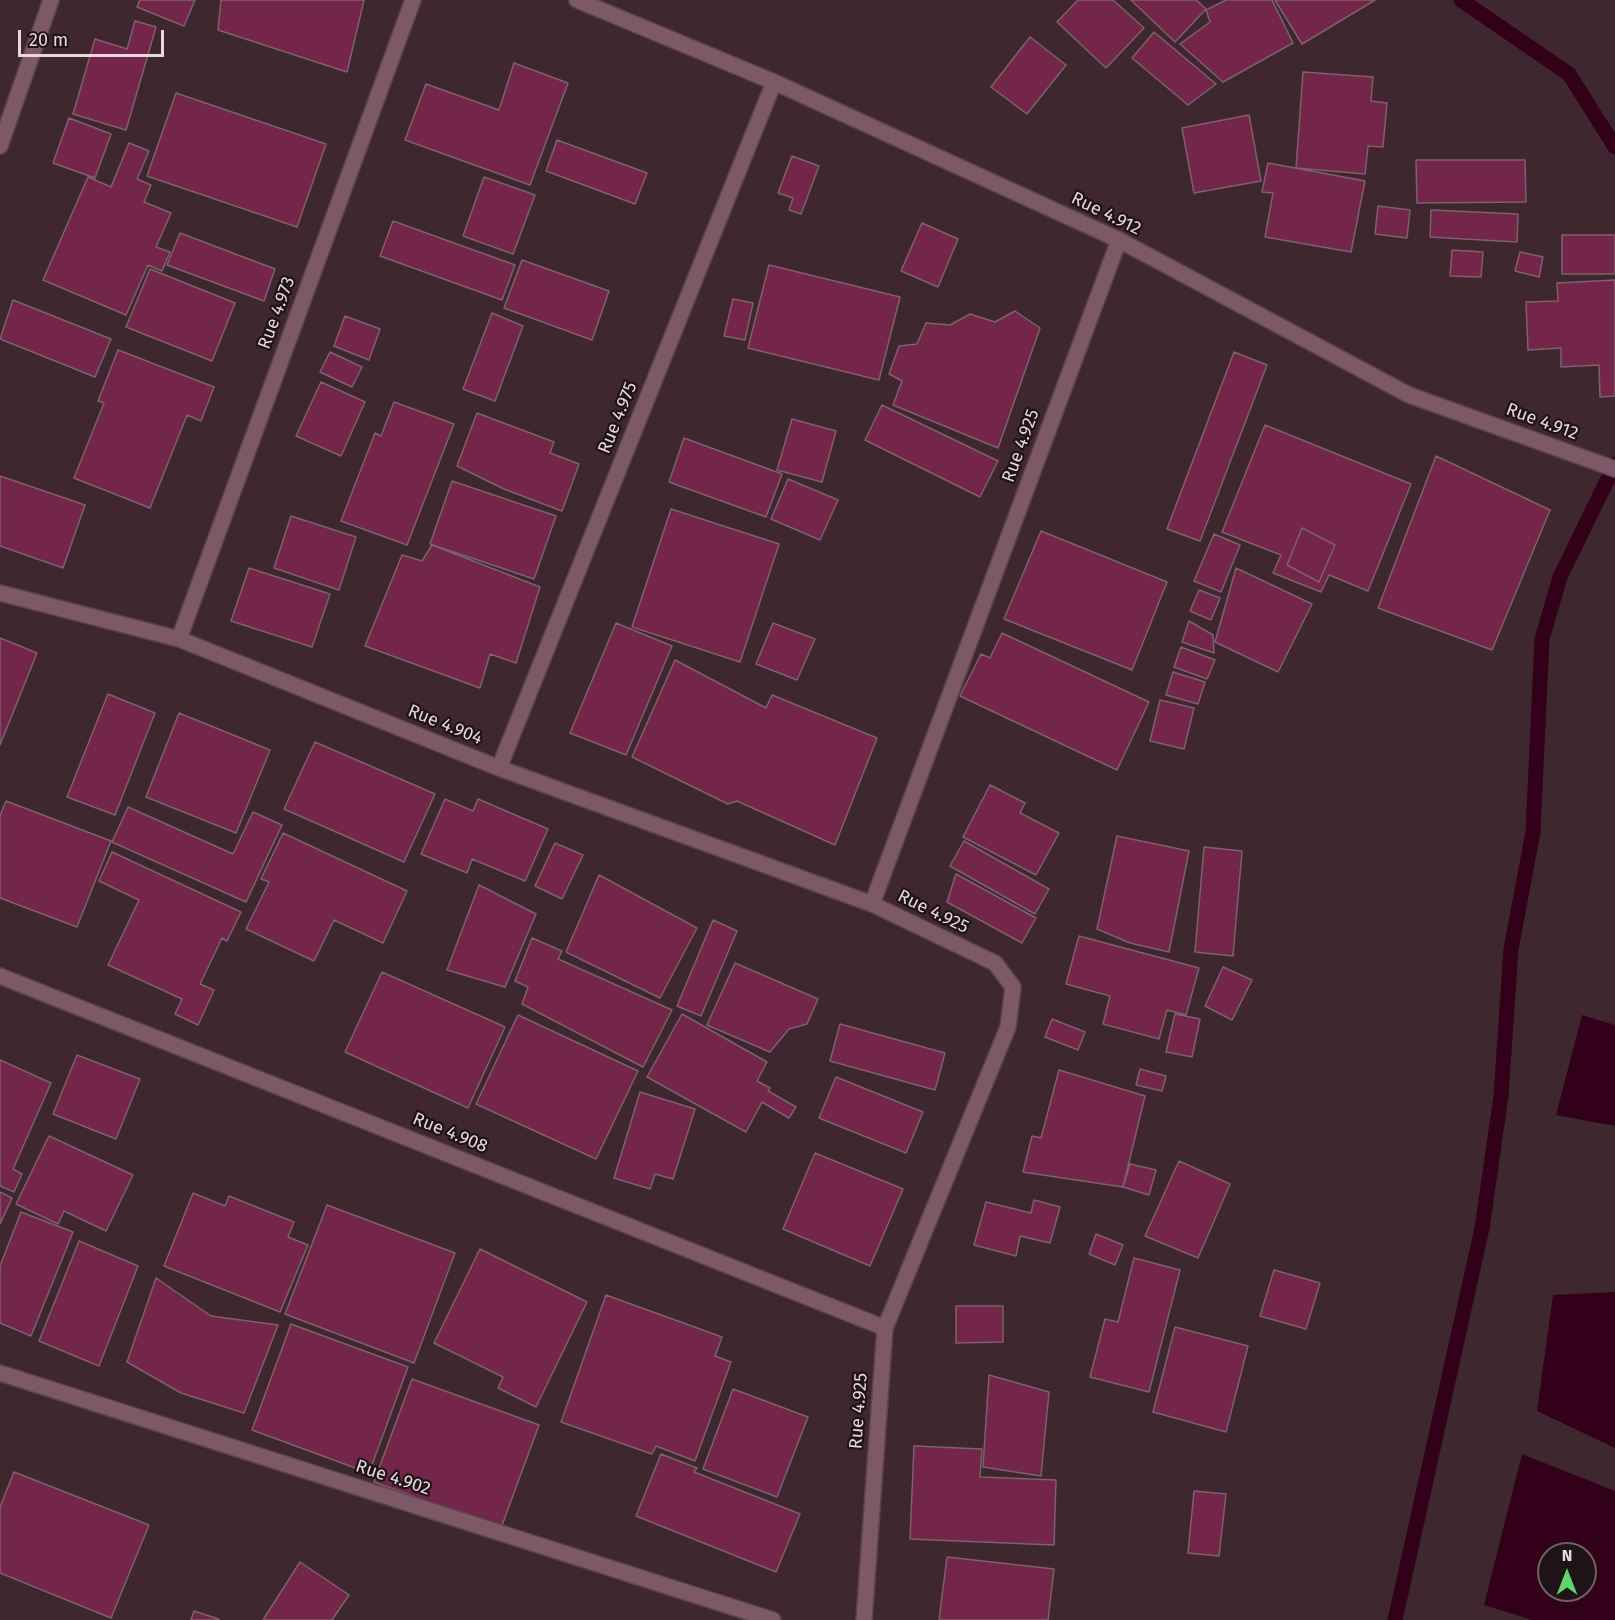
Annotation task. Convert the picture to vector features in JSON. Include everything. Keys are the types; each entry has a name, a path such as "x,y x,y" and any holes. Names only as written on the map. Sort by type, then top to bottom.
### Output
{"street":[{"path":"0,146 51,0"},
{"name":"Rue 4.973","path":"179,639 412,0"},
{"name":"Rue 4.912","path":"577,0 774,82 1119,240 1409,395 1615,469"},
{"name":"Rue 4.975","path":"499,768 774,82"},
{"name":"Rue 4.925","path":"864,1620 885,1328 1008,1027 1013,987 995,963 872,904 1119,240"},
{"name":"Rue 4.904","path":"0,594 179,639 499,768 872,904"},
{"name":"Rue 4.908","path":"0,976 885,1328"},
{"name":"Rue 4.902","path":"0,1373 773,1620"}],"shaded area":[{"path":"1582,1015 1615,1025 1615,1126 1556,1115"},
{"path":"1615,1292 1615,1448 1537,1411 1553,1295"},
{"path":"1522,1454 1615,1491 1615,1620 1532,1620 1484,1605"}],"building":[{"path":"140,0 195,0 184,26 137,7"},
{"path":"221,0 364,0 347,72 218,30"},
{"path":"1078,0 1113,0 1144,28 1106,68 1057,22"},
{"path":"1131,0 1196,0 1206,9 1175,42"},
{"path":"1226,0 1272,0 1293,43 1223,82 1180,44 1210,22 1206,10"},
{"path":"1275,0 1375,0 1302,44"},
{"path":"135,21 156,27 126,130 73,114 95,39 127,49"},
{"path":"1154,32 1216,84 1188,105 1132,58"},
{"path":"1030,37 1066,65 1027,114 991,87"},
{"path":"514,63 568,83 530,185 405,140 426,84 499,110"},
{"path":"1303,72 1373,77 1371,101 1387,103 1383,147 1368,146 1365,174 1296,168"},
{"path":"176,93 326,144 297,227 147,176"},
{"path":"1249,115 1261,181 1194,193 1182,128"},
{"path":"69,118 111,134 95,178 53,163"},
{"path":"557,140 647,173 635,204 546,171"},
{"path":"129,143 149,151 137,179 151,185 144,202 171,213 156,247 170,252 162,271 148,265 126,315 43,280 88,177 111,187"},
{"path":"792,156 819,166 801,214 789,210 793,198 778,193"},
{"path":"1416,160 1525,160 1526,202 1417,203"},
{"path":"1268,163 1365,181 1351,252 1265,237 1273,193 1262,192"},
{"path":"484,177 535,195 513,254 463,236"},
{"path":"1378,206 1410,210 1407,238 1375,234"},
{"path":"1431,210 1518,214 1517,242 1430,237"},
{"path":"393,221 515,265 502,300 380,256"},
{"path":"922,223 958,239 938,287 901,271"},
{"path":"180,233 275,269 264,301 167,265"},
{"path":"1562,235 1615,235 1615,274 1562,274"},
{"path":"1452,250 1483,252 1481,277 1450,276"},
{"path":"1520,252 1543,257 1539,277 1515,271"},
{"path":"522,260 609,291 592,340 504,308"},
{"path":"769,265 900,297 879,380 748,348"},
{"path":"150,269 235,303 212,361 126,327"},
{"path":"1615,280 1615,396 1600,397 1599,365 1561,367 1561,348 1528,350 1526,302 1558,301 1557,283"},
{"path":"733,299 753,303 745,340 724,336"},
{"path":"13,300 111,339 95,377 0,339"},
{"path":"1015,311 1040,328 998,448 893,405 902,381 889,374 899,346 917,344 926,323 950,325 970,314 995,322"},
{"path":"492,313 523,326 495,401 463,389"},
{"path":"345,316 380,329 369,360 334,346"},
{"path":"118,350 214,387 201,421 187,415 150,508 74,478 104,403 98,401"},
{"path":"330,352 362,367 352,387 320,372"},
{"path":"1234,352 1267,365 1200,541 1167,529"},
{"path":"321,382 365,402 341,456 296,436"},
{"path":"394,402 454,424 407,545 341,521 375,433 381,436"},
{"path":"882,405 998,461 980,497 865,440"},
{"path":"477,413 554,442 550,453 579,464 562,511 504,489 457,466"},
{"path":"792,419 836,431 822,482 777,470"},
{"path":"1265,425 1411,484 1368,591 1329,575 1321,592 1273,573 1281,555 1222,532","holes":["1302,528 1335,545 1319,582 1287,565"]},
{"path":"684,438 782,474 766,517 669,482"},
{"path":"1436,456 1550,510 1492,650 1378,608"},
{"path":"0,476 85,505 63,568 0,546"},
{"path":"788,479 838,500 820,540 771,519"},
{"path":"452,481 556,516 534,579 430,544"},
{"path":"671,509 779,544 740,662 632,627"},
{"path":"291,516 356,537 339,590 274,568"},
{"path":"1302,528 1335,545 1319,582 1287,565"},
{"path":"1041,531 1167,582 1132,670 1004,619"},
{"path":"1214,534 1240,545 1221,592 1194,581"},
{"path":"432,545 540,587 516,663 490,654 480,688 365,646 402,555 422,561"},
{"path":"249,568 330,594 312,647 231,621"},
{"path":"1236,568 1312,604 1278,672 1215,642"},
{"path":"1199,590 1220,598 1211,620 1190,611"},
{"path":"1189,621 1213,635 1214,653 1182,642"},
{"path":"616,623 672,646 626,755 570,733"},
{"path":"773,623 815,639 797,680 756,664"},
{"path":"1002,633 1149,702 1117,770 960,696 981,654 990,658"},
{"path":"0,638 37,653 0,745"},
{"path":"1181,647 1215,660 1207,679 1174,667"},
{"path":"675,660 766,708 772,695 877,738 835,845 737,801 728,804 632,757"},
{"path":"1173,672 1205,682 1198,704 1166,695"},
{"path":"108,694 155,713 115,815 67,797"},
{"path":"1160,700 1194,708 1184,749 1150,741"},
{"path":"179,713 270,750 236,833 146,797"},
{"path":"315,742 435,794 404,862 284,809"},
{"path":"990,785 1025,803 1020,813 1059,833 1036,875 963,837"},
{"path":"445,799 473,811 478,799 548,829 525,881 472,859 467,873 421,854"},
{"path":"6,801 111,841 77,927 0,898 0,816"},
{"path":"128,807 233,854 253,812 282,825 246,902 112,842"},
{"path":"283,833 407,891 383,943 334,920 314,961 246,929 269,882 261,879"},
{"path":"1117,836 1189,851 1169,952 1130,943 1097,929"},
{"path":"964,841 1049,889 1035,914 950,866"},
{"path":"555,843 583,855 562,899 535,886"},
{"path":"1204,847 1242,851 1233,956 1195,952"},
{"path":"112,852 241,912 227,941 222,938 200,984 214,990 198,1025 175,1014 182,999 108,965 139,900 99,881"},
{"path":"956,874 1036,918 1022,943 947,902"},
{"path":"599,875 697,928 660,998 566,952"},
{"path":"479,885 536,914 505,987 447,970"},
{"path":"713,920 737,931 701,1016 677,1006"},
{"path":"1079,936 1199,968 1186,1015 1167,1010 1159,1039 1103,1024 1110,996 1066,984"},
{"path":"532,938 562,951 558,959 672,1010 643,1067 522,1004 528,987 515,981"},
{"path":"735,963 818,999 807,1024 789,1029 770,1052 707,1025"},
{"path":"1223,967 1252,980 1232,1020 1205,1006"},
{"path":"382,972 505,1027 468,1108 345,1052"},
{"path":"682,1014 767,1062 757,1081 770,1088 768,1091 796,1107 789,1118 762,1102 746,1132 647,1077"},
{"path":"1175,1014 1200,1019 1192,1057 1166,1052"},
{"path":"518,1015 638,1071 596,1159 476,1104"},
{"path":"1052,1019 1085,1032 1078,1050 1045,1037"},
{"path":"840,1024 945,1053 935,1090 830,1061"},
{"path":"77,1055 140,1079 116,1139 53,1114"},
{"path":"0,1060 51,1083 13,1169 22,1174 14,1192 0,1186"},
{"path":"1140,1069 1166,1076 1162,1091 1136,1085"},
{"path":"1059,1070 1145,1096 1123,1187 1023,1172 1032,1136 1041,1138"},
{"path":"836,1077 923,1112 906,1153 819,1118"},
{"path":"640,1092 695,1109 673,1179 655,1174 650,1189 614,1178"},
{"path":"49,1136 133,1175 106,1231 64,1211 58,1224 16,1204"},
{"path":"815,1153 903,1189 870,1266 783,1229"},
{"path":"1179,1161 1230,1184 1198,1258 1145,1236"},
{"path":"1130,1164 1156,1170 1149,1195 1123,1187"},
{"path":"0,1192 12,1198 0,1224"},
{"path":"193,1193 225,1206 229,1196 294,1222 288,1237 308,1245 280,1312 164,1266"},
{"path":"1034,1200 1060,1207 1050,1243 1020,1236 1016,1256 974,1245 986,1202 1031,1213"},
{"path":"327,1205 455,1253 414,1363 285,1314"},
{"path":"21,1212 73,1232 31,1336 0,1323 0,1266"},
{"path":"1096,1234 1123,1245 1115,1265 1089,1254"},
{"path":"79,1241 138,1266 99,1366 39,1341"},
{"path":"480,1249 587,1302 536,1407 498,1388 503,1377 434,1343"},
{"path":"1134,1258 1180,1270 1149,1392 1090,1377 1105,1319 1118,1322"},
{"path":"1274,1270 1320,1283 1306,1329 1260,1316"},
{"path":"156,1278 211,1316 278,1325 244,1413 181,1393 127,1362"},
{"path":"606,1295 722,1337 715,1356 731,1362 695,1461 656,1446 652,1454 561,1422"},
{"path":"956,1306 1003,1306 1003,1342 956,1343"},
{"path":"291,1324 408,1367 369,1473 252,1430"},
{"path":"1175,1327 1248,1346 1226,1432 1153,1412"},
{"path":"989,1375 1049,1392 1041,1476 983,1467"},
{"path":"412,1379 539,1425 501,1528 374,1482"},
{"path":"733,1389 808,1417 777,1497 703,1469"},
{"path":"914,1446 982,1449 980,1477 1056,1480 1054,1545 910,1539"},
{"path":"661,1454 697,1468 694,1472 800,1514 776,1572 636,1516"},
{"path":"14,1472 149,1525 111,1618 0,1573 0,1507"},
{"path":"1194,1491 1226,1494 1219,1556 1188,1553"},
{"path":"947,1557 1054,1569 1048,1620 939,1620"},
{"path":"300,1562 349,1595 332,1620 263,1620"},
{"path":"194,1611 219,1619 191,1620"}],"waterway":[{"path":"1461,0 1569,74 1615,147"},
{"path":"1395,1620 1482,1228 1501,1096 1511,949 1533,832 1542,639 1560,577 1615,464"}]}
